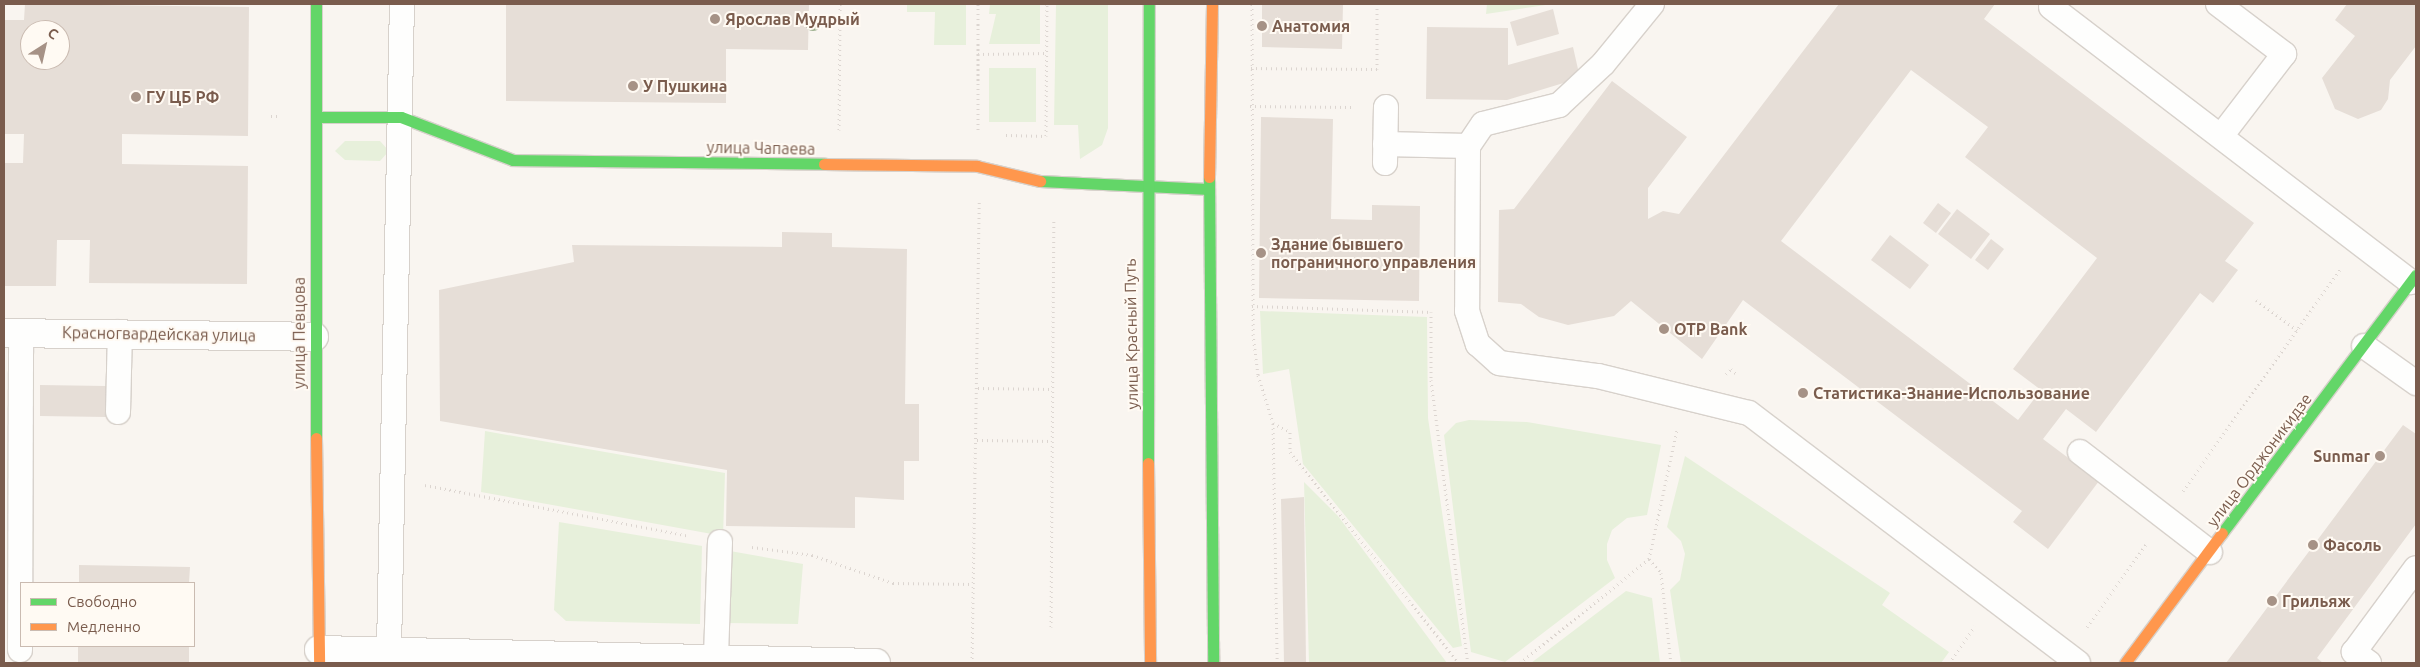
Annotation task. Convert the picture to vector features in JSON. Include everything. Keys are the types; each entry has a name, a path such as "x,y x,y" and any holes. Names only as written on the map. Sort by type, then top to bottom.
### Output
{"main road":[{"name":"улица Певцова","path":"316,4 318,117 314,337 319,656"},
{"name":"улица Красный Путь","path":"1149,4 1146,186 1150,663"},
{"path":"1212,4 1209,189 1213,663"},
{"name":"улица Чапаева","path":"318,117 401,117 513,160 978,166 1051,184 1209,189"},
{"name":"улица Орджоникидзе","path":"2125,663 2210,552 2413,278"}],"street":[{"name":"Красногвардейская улица","path":"13,332 120,332 314,337"},
{"path":"319,656 389,649 716,656 876,663"}],"lane":[{"path":"389,649 390,479 401,117 402,4"},
{"path":"1652,4 1604,64 1559,105 1482,124 1468,146 1467,312 1478,344 1499,363 1598,376 1749,413 2078,663"},
{"path":"2218,4 2284,54 2221,136"},
{"path":"2051,7 2359,242 2413,278"},
{"path":"1386,107 1385,154 1468,146"},
{"path":"13,332 20,650"},
{"path":"118,412 120,332"},
{"path":"2364,346 2416,383"},
{"path":"2080,452 2166,516 2210,552"},
{"path":"716,656 720,542"},
{"path":"2369,663 2354,652 2416,568"}],"path":[{"path":"839,131 840,4"},
{"path":"978,4 978,134"},
{"path":"1046,136 1047,4"},
{"path":"1252,4 1250,106 1252,306 1258,375 1273,423 1277,663"},
{"path":"1251,68 1376,70 1377,4"},
{"path":"978,54 1046,53"},
{"path":"1250,106 1386,107"},
{"path":"972,663 978,388 979,205"},
{"path":"1051,627 1054,216"},
{"path":"2085,630 2359,242"},
{"path":"2256,300 2297,330"},
{"path":"1252,306 1431,312 1431,380 1468,663"},
{"path":"978,388 1053,389"},
{"path":"1520,663 1649,559 1684,398"},
{"path":"1273,423 1290,432 1290,452 1459,663"},
{"path":"977,440 1052,441"},
{"path":"390,479 720,542 812,555 893,583 973,584"},
{"path":"1649,559 1661,573 1671,663"},
{"path":"1949,663 1994,599"}],"green space":[{"path":"907,4 966,4 966,45 934,45 935,12 907,12"},
{"path":"990,4 1040,4 1040,44 989,44 996,14 989,14"},
{"path":"1056,4 1108,4 1108,128 1102,145 1080,159 1078,125 1054,125"},
{"path":"1487,4 1552,4 1486,14"},
{"path":"989,68 1036,68 1036,122 989,122"},
{"path":"345,141 380,141 389,151 380,161 345,160 335,151"},
{"path":"1260,311 1427,317 1428,418 1462,646 1453,648 1303,464 1289,369 1263,374"},
{"path":"1469,420 1527,422 1661,445 1647,515 1627,518 1612,530 1607,544 1607,560 1615,578 1505,662 1471,652 1444,435 1456,423"},
{"path":"485,431 725,473 723,536 481,492"},
{"path":"1685,456 1890,593 1882,605 1949,652 1941,663 1681,663 1670,590 1680,580 1685,554 1681,541 1667,527"},
{"path":"1304,482 1338,516 1447,663 1309,663"},
{"path":"559,522 702,546 700,624 566,621 554,610"},
{"path":"730,551 803,564 798,624 727,623"},
{"path":"1626,591 1652,598 1660,663 1531,663"}],"building":[{"path":"25,4 249,7 248,136 122,134 122,164 248,166 247,284 89,283 90,240 57,240 56,286 4,286 4,163 23,163 24,134 4,134 4,20 20,20 20,70 70,70 70,20 24,20"},
{"path":"506,4 809,4 808,50 726,49 726,103 506,101"},
{"path":"1262,4 1343,4 1342,49 1262,47"},
{"path":"1839,4 1995,4 1984,19 2254,223 2225,261 2238,270 2213,303 2200,293 2096,432 2066,409 2043,439 2099,481 2048,549 2013,522 2022,511 1743,300 1702,359 1631,301 1614,316 1568,325 1539,317 1521,304 1498,302 1499,210 1514,209 1612,81 1687,137 1648,188 1648,219 1663,211 1679,214","holes":["1911,70 1988,127 1965,157 2097,258 2013,369 2041,390 2018,420 1781,241"]},
{"path":"2347,4 2416,4 2416,46 2390,80 2388,99 2381,110 2358,119 2335,109 2322,78 2355,36 2335,20"},
{"path":"1553,9 1559,34 1517,46 1510,22"},
{"path":"1427,27 1508,28 1508,65 1573,47 1580,78 1507,100 1426,99"},
{"path":"1261,117 1333,119 1331,219 1372,220 1372,205 1420,206 1419,301 1259,298"},
{"path":"1938,203 1951,213 1936,233 1923,223"},
{"path":"1957,209 1990,234 1971,259 1938,234"},
{"path":"782,232 832,233 832,247 907,249 905,404 919,404 919,461 904,461 904,500 855,497 855,528 726,526 727,470 440,421 439,290 574,262 572,245 782,247"},
{"path":"1890,235 1929,265 1910,289 1871,260"},
{"path":"1991,239 2004,249 1988,270 1975,260"},
{"path":"40,385 106,386 106,417 40,416"},
{"path":"2403,425 2416,434 2416,524 2317,658 2323,663 2226,663"},
{"path":"1304,497 1306,663 1284,663 1281,499"},
{"path":"79,565 190,567 189,582 79,582"},
{"path":"78,647 189,647 189,663 78,663"}],"traffic: fast":[{"path":"316,4 316,438"},
{"path":"1148,463 1149,4"},
{"path":"318,117 401,117 513,160 824,164"},
{"path":"1209,177 1213,663"},
{"path":"1040,181 1209,189"},
{"path":"2222,533 2416,275"}],"traffic: slow":[{"path":"1209,177 1212,4"},
{"path":"824,164 977,166 1040,181"},
{"path":"316,438 319,663"},
{"path":"1148,463 1150,663"},
{"path":"2125,663 2222,533"}],"place":[{"name":"Ярослав Мудрый","path":"715,19"},
{"name":"Анатомия","path":"1262,26"},
{"name":"У Пушкина","path":"633,86"},
{"name":"ГУ ЦБ РФ","path":"136,97"},
{"name":"Здание бывшего пограничного управления","path":"1261,253"},
{"name":"OTP Bank","path":"1664,329"},
{"name":"Статистика-Знание-Использование","path":"1803,393"},
{"name":"Sunmar","path":"2380,456"},
{"name":"Фасоль","path":"2313,545"},
{"name":"Грильяж","path":"2272,601"}]}
